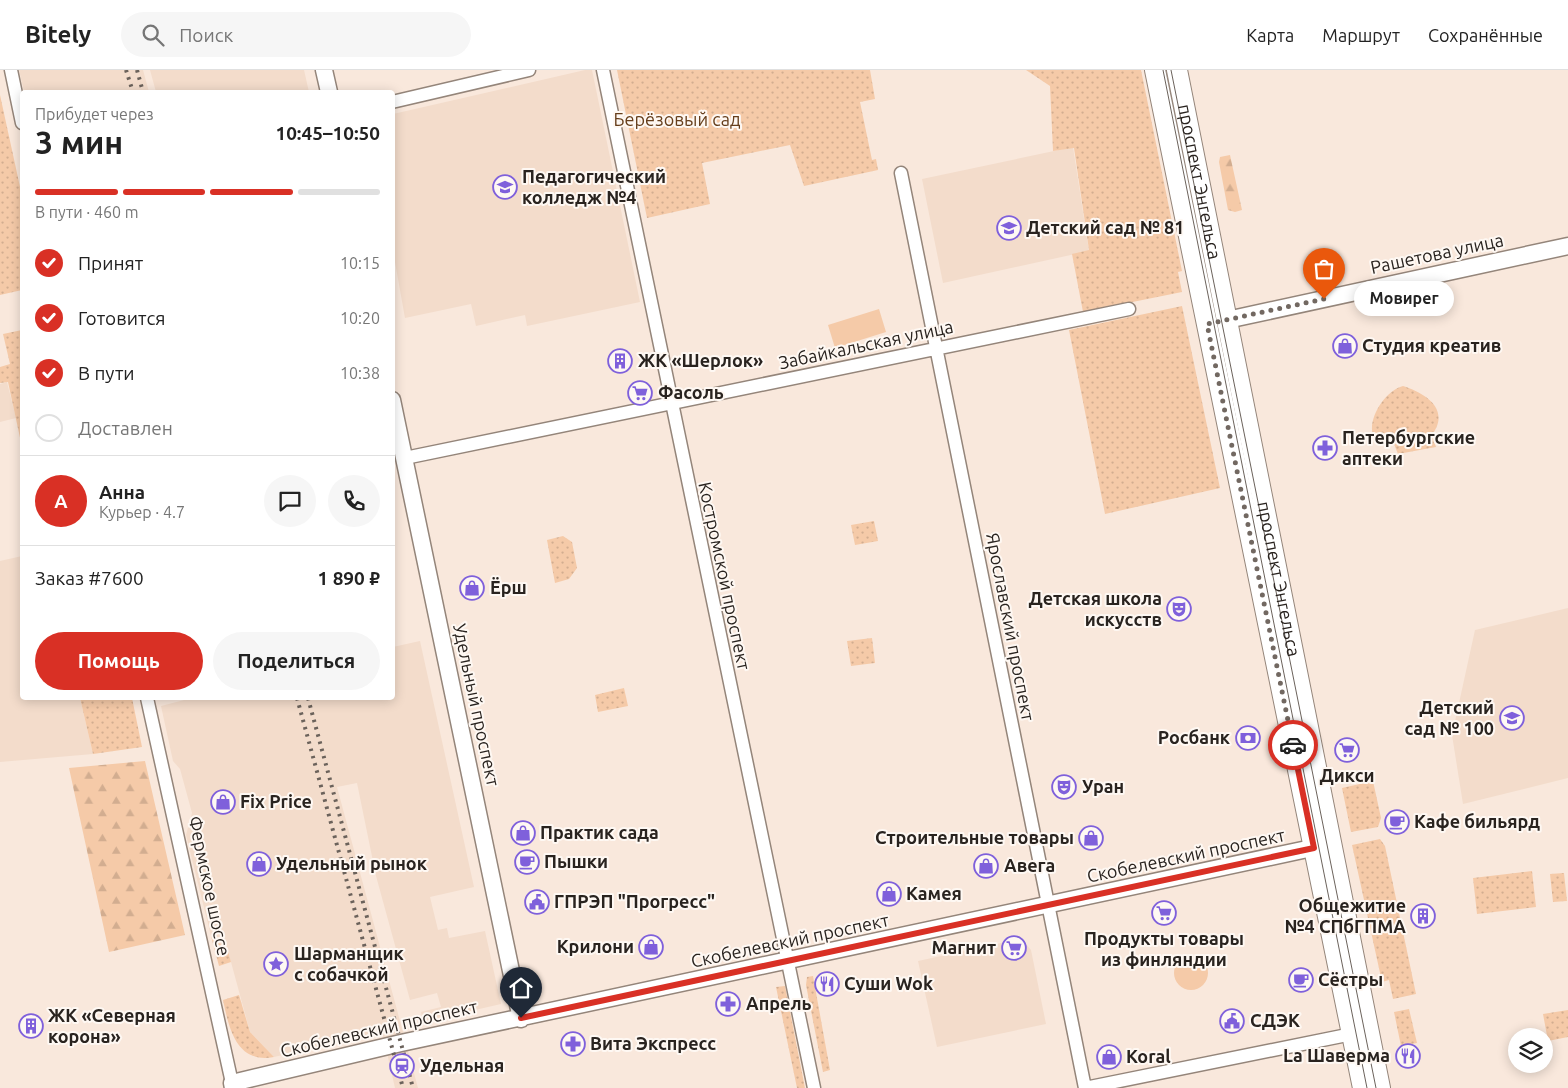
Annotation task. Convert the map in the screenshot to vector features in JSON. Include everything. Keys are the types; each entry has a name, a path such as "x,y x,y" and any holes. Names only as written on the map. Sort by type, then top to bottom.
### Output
{"main road":[{"name":"проспект Энгельса","path":"1156,70 1207,324 1323,846 1380,1088"},
{"name":"проспект Энгельса","path":"1177,70 1227,320 1323,846 1352,1034 1363,1088"},
{"path":"1207,324 1227,320"}],"street":[{"path":"11,70 20,114"},
{"path":"324,70 329,90"},
{"path":"395,101 529,70"},
{"name":"Костромской проспект","path":"603,70 814,1088"},
{"name":"Ярославский проспект","path":"901,173 1085,1088"},
{"name":"Рашетова улица","path":"1227,320 1568,246"},
{"name":"Забайкальская улица","path":"405,458 1130,309"},
{"name":"Удельный проспект","path":"395,413 521,1018"},
{"name":"Фермское шоссе","path":"147,700 217,1018 234,1086"},
{"name":"Скобелевский проспект","path":"234,1086 275,1073 401,1043 788,962 1323,846"},
{"path":"1085,1088 1352,1034"},
{"name":"Скобелевский проспект","path":"261,1088 275,1073"}],"shaded area":[{"path":"19,70 143,70 148,90 24,90"},
{"path":"150,70 304,70 309,90 155,90"},
{"name":"Педагогический колледж №4","path":"585,70 592,70 640,302 527,326 525,315 476,326 471,304 405,318 395,262 395,114"},
{"name":"Детский сад № 81","path":"1073,147 1089,251 943,283 922,179"},
{"path":"7,382 16,418 0,422 0,384"},
{"path":"20,556 20,700 80,700 93,754 0,762 0,561"},
{"name":"Детский сад № 100","path":"1568,608 1568,778 1463,804 1452,735 1475,630"},
{"path":"420,641 474,887 430,897 438,930 447,928 449,938 485,931 501,1004 423,1022 421,1012 441,1007 437,993 410,1000 376,876 357,783 337,787 418,1088 395,1088 381,1027 371,1030 372,1035 274,1057 250,1032 228,951 211,936 186,835 192,813 180,769 173,761 161,706 184,700 395,700 395,647"},
{"path":"1015,940 1025,943 1031,950 1046,1024 937,1047 918,961"}],"green space":[{"name":"Берёзовый сад","path":"617,70 870,70 875,99 860,102 872,160 876,159 878,170 804,186 790,145 702,163 710,204 647,218"},
{"path":"1026,70 1141,70 1182,271 1178,272 1182,292 1083,312 1072,254 1089,250 1074,148 1053,151 1050,86"},
{"path":"0,95 20,187 20,290 0,295"},
{"path":"1230,155 1242,210 1235,212 1228,210 1219,162 1220,157"},
{"path":"1182,306 1220,488 1105,514 1069,330"},
{"path":"879,309 886,332 835,348 828,325"},
{"path":"20,330 20,438 8,382 0,383 0,367 10,364 3,334"},
{"path":"1403,386 1427,398 1437,410 1439,417 1432,435 1436,447 1398,454 1394,444 1377,442 1372,432 1372,423 1377,410 1391,392"},
{"path":"874,521 878,541 855,545 851,525"},
{"path":"563,536 572,542 577,568 569,579 555,583 547,540"},
{"path":"872,638 875,663 851,666 847,641"},
{"path":"624,688 628,706 598,712 595,695"},
{"path":"80,700 132,700 142,747 93,754"},
{"path":"145,761 185,935 109,952 69,768"},
{"path":"1373,781 1381,818 1378,827 1351,832 1342,788"},
{"path":"1380,839 1385,846 1416,994 1393,999 1389,980 1382,982 1352,845"},
{"path":"1532,871 1536,907 1477,914 1473,878"},
{"path":"1564,873 1567,901 1553,902 1550,874"},
{"path":"211,936 228,951 231,962 219,966"},
{"path":"1191,956 1203,961 1208,973 1203,985 1191,990 1179,985 1174,973 1179,961"},
{"path":"813,976 830,1070 823,1072 806,985 807,977"},
{"path":"785,986 805,1088 797,1088 776,987"},
{"path":"239,995 250,1032 274,1057 261,1058 251,1055 237,1042 228,1022 223,1000"},
{"path":"1409,1009 1417,1043 1401,1046 1394,1012"},
{"path":"1568,1010 1568,1037 1553,1040 1553,1028 1546,1028 1543,1014"}],"tram line":[{"path":"1163,70 1367,1088"},
{"path":"1171,70 1376,1088"}],"railway":[{"path":"126,70 132,90"},
{"path":"137,70 142,90"},
{"path":"298,700 403,1088"},
{"path":"309,700 413,1088"}],"way so far":[{"path":"1293,745 1207,324 1324,299"}],"place":[{"name":"Педагогический колледж №4","path":"505,187"},
{"name":"Детский сад № 81","path":"1009,228"},
{"name":"Мовирег","path":"1324,299"},
{"name":"Студия креатив","path":"1345,346"},
{"name":"ЖК «Шерлок»","path":"620,361"},
{"name":"Фасоль","path":"640,393"},
{"name":"Петербургские аптеки","path":"1325,448"},
{"name":"Ёрш","path":"472,588"},
{"name":"Детская школа искусств","path":"1179,609"},
{"name":"Детский сад № 100","path":"1512,718"},
{"name":"Росбанк","path":"1248,738"},
{"name":"Дикси","path":"1347,750"},
{"name":"Уран","path":"1064,787"},
{"name":"Fix Price","path":"223,802"},
{"name":"Кафе бильярд","path":"1397,822"},
{"name":"Практик сада","path":"523,833"},
{"name":"Строительные товары","path":"1091,838"},
{"name":"Пышки","path":"527,862"},
{"name":"Удельный рынок","path":"259,864"},
{"name":"Авега","path":"986,866"},
{"name":"Камея","path":"889,894"},
{"name":"ГПРЭП \"Прогресс\"","path":"537,902"},
{"name":"Продукты товары из финляндии","path":"1164,913"},
{"name":"Общежитие №4 СПбГПМА","path":"1423,916"},
{"name":"Крилони","path":"651,947"},
{"name":"Магнит","path":"1014,948"},
{"name":"Шарманщик с собачкой","path":"276,964"},
{"name":"Сёстры","path":"1301,980"},
{"name":"Суши Wok","path":"827,984"},
{"name":"Апрель","path":"728,1004"},
{"name":"СДЭК","path":"1232,1021"},
{"name":"ЖК «Северная корона»","path":"31,1026"},
{"name":"Вита Экспресс","path":"573,1044"},
{"name":"La Шаверма","path":"1408,1056"},
{"name":"Koral","path":"1109,1057"},
{"name":"Удельная","path":"402,1066"}],"route":[{"path":"521,1018 1314,848 1293,745"}]}
